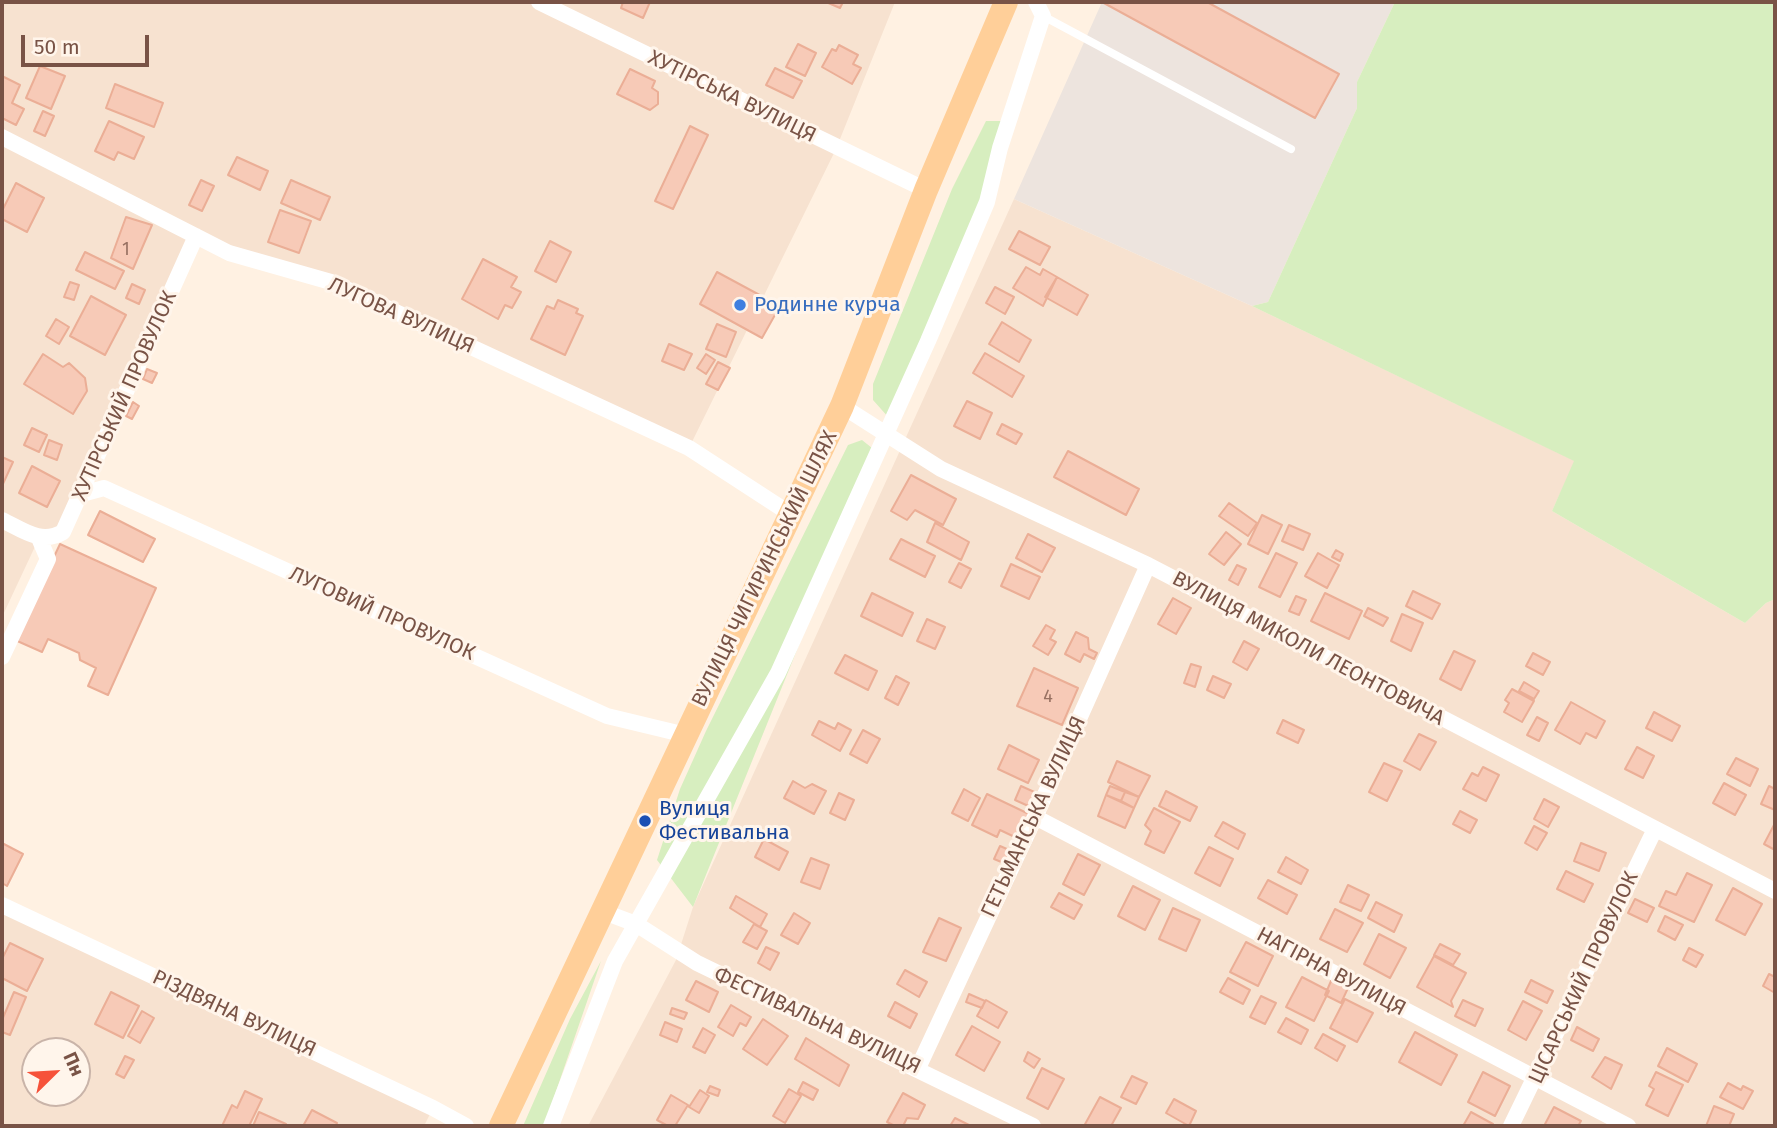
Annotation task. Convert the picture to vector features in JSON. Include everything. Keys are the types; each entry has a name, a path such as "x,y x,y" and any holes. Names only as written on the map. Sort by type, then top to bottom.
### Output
{"main road":[{"name":"ВУЛИЦЯ ЧИГИРИНСЬКИЙ ШЛЯХ","path":"501,1126 842,406 926,190 1006,2"}],"street":[{"name":"ХУТІРСЬКА ВУЛИЦЯ","path":"539,2 926,190"},
{"path":"551,1126 615,961 778,673 885,435 987,202 1040,9"},
{"name":"ЛУГОВА ВУЛИЦЯ","path":"2,137 229,253 331,282 689,448 792,515"},
{"name":"ХУТІРСЬКИЙ ПРОВУЛОК","path":"39,538 52,538 63,532 196,236"},
{"name":"ВУЛИЦЯ МИКОЛИ ЛЕОНТОВИЧА","path":"842,406 941,469 1148,565 1775,891"},
{"name":"ЛУГОВИЙ ПРОВУЛОК","path":"82,494 104,488 607,716 686,734"},
{"path":"2,520 39,538 48,559 2,657"},
{"name":"ГЕТЬМАНСЬКА ВУЛИЦЯ","path":"918,1068 1148,565"},
{"name":"НАГІРНА ВУЛИЦЯ","path":"1035,817 1628,1126"},
{"name":"ЦІСАРСЬКИЙ ПРОВУЛОК","path":"1511,1126 1536,1080 1655,829"},
{"name":"РІЗДВЯНА ВУЛИЦЯ","path":"2,905 466,1126"},
{"name":"ФЕСТИВАЛЬНА ВУЛИЦЯ","path":"604,912 636,924 697,963 1033,1126"}],"lane":[{"path":"1040,9 1290,149"}],"shaded area":[{"path":"2,2 895,2 836,149 689,448 331,282 196,237 63,532 39,538 2,617"},
{"path":"1102,2 1395,2 1357,82 1357,108 1268,302 1252,306 1014,199"},
{"path":"1014,199 1252,306 1575,461 1552,511 1745,623 1766,603 1775,599 1775,1126 588,1126 676,960 693,907"},
{"path":"2,905 433,1108 424,1126 2,1126"}],"green space":[{"path":"1395,2 1775,2 1775,599 1766,603 1745,623 1552,511 1574,461 1252,306 1268,302 1357,108 1357,82"},
{"path":"986,121 1006,121 1003,145 889,418 873,400 873,384 952,189"},
{"path":"862,440 877,452 693,907 657,860 680,789 848,445"},
{"path":"601,961 544,1126 523,1126 570,1019"}],"building":[{"path":"623,2 650,2 643,18 621,8"},
{"path":"826,2 843,2 840,8"},
{"path":"1102,2 1207,2 1339,74 1315,118"},
{"path":"798,44 816,53 805,76 786,67"},
{"path":"839,45 858,55 853,64 861,68 852,84 822,67 832,49 836,51"},
{"path":"40,66 65,76 51,109 26,98"},
{"path":"775,68 802,81 793,98 766,85"},
{"path":"630,69 655,81 652,88 658,92 658,104 650,110 617,94"},
{"path":"2,76 20,85 12,103 24,109 16,125 2,118"},
{"path":"115,84 163,103 154,127 106,108"},
{"path":"43,111 54,116 45,136 34,131"},
{"path":"109,121 144,137 134,159 118,152 114,160 95,151"},
{"path":"690,126 708,135 673,209 655,201"},
{"path":"237,157 268,171 260,190 228,175"},
{"path":"201,180 214,186 202,211 189,205"},
{"path":"291,180 330,197 320,220 281,203"},
{"path":"16,183 44,198 27,232 2,219 2,211"},
{"path":"280,210 311,221 299,253 268,242"},
{"path":"126,217 152,225 133,269 111,258"},
{"path":"1019,231 1050,247 1040,265 1009,249"},
{"path":"550,241 571,252 556,282 535,271"},
{"path":"85,252 124,271 115,289 76,270"},
{"path":"483,259 517,277 511,287 521,292 512,308 505,305 498,319 462,299"},
{"path":"1026,267 1040,275 1043,269 1057,277 1043,306 1013,288"},
{"name":"Родинне курча","path":"717,272 780,306 762,338 700,304"},
{"path":"1057,277 1088,295 1077,315 1045,297"},
{"path":"70,282 79,285 74,300 64,297"},
{"path":"132,284 145,290 139,304 126,298"},
{"path":"995,287 1014,297 1005,314 986,303"},
{"path":"91,296 126,315 105,355 70,336"},
{"path":"558,300 578,309 576,313 583,316 565,355 531,339 547,306 554,309"},
{"path":"56,319 69,327 59,344 46,336"},
{"path":"1002,322 1031,340 1019,362 989,344"},
{"path":"717,324 736,332 726,357 706,349"},
{"path":"669,344 692,354 684,370 662,361"},
{"path":"985,353 1024,376 1012,397 973,373"},
{"path":"43,354 63,367 69,363 85,378 87,391 73,414 24,384"},
{"path":"706,354 715,360 706,374 697,368"},
{"path":"718,362 730,368 718,390 706,384"},
{"path":"147,369 157,373 152,383 143,379"},
{"path":"967,401 992,413 980,439 954,426"},
{"path":"133,402 139,406 132,419 126,416"},
{"path":"1002,424 1022,434 1016,444 997,434"},
{"path":"32,428 47,435 39,452 24,445"},
{"path":"49,440 62,445 57,460 44,455"},
{"path":"1068,451 1139,489 1126,515 1054,477"},
{"path":"2,457 13,462 2,486"},
{"path":"32,466 60,481 47,507 19,493"},
{"path":"911,475 956,499 943,525 915,510 907,520 891,511"},
{"path":"1229,503 1257,523 1248,536 1219,516"},
{"path":"100,511 155,539 143,562 88,535"},
{"path":"1262,515 1282,525 1268,554 1248,544"},
{"path":"935,523 969,542 961,560 927,542"},
{"path":"1289,525 1310,534 1303,550 1282,541"},
{"path":"1226,532 1241,544 1224,565 1209,554"},
{"path":"1028,534 1055,548 1042,572 1016,558"},
{"path":"901,539 935,556 925,577 890,559"},
{"path":"60,544 156,588 108,695 88,686 96,668 80,660 79,653 48,639 42,652 15,640"},
{"path":"1336,550 1343,554 1340,561 1332,557"},
{"path":"1276,553 1297,563 1280,597 1259,587"},
{"path":"1318,553 1339,565 1327,588 1305,576"},
{"path":"959,563 971,569 961,588 949,582"},
{"path":"1011,564 1040,577 1029,599 1001,586"},
{"path":"1237,565 1246,569 1238,585 1229,580"},
{"path":"1413,591 1440,604 1432,619 1406,606"},
{"path":"872,593 913,613 902,636 861,616"},
{"path":"1325,593 1362,611 1349,639 1311,621"},
{"path":"1296,596 1306,600 1299,615 1289,611"},
{"path":"1173,598 1191,608 1176,634 1158,624"},
{"path":"1368,608 1388,618 1383,626 1364,616"},
{"path":"1402,614 1423,623 1411,651 1391,641"},
{"path":"927,619 945,627 935,649 917,641"},
{"path":"1046,625 1055,630 1050,639 1056,642 1048,655 1033,646"},
{"path":"1076,632 1088,638 1089,649 1097,653 1094,659 1084,654 1080,662 1065,654"},
{"path":"1244,641 1259,649 1247,670 1233,662"},
{"path":"1454,651 1475,661 1461,690 1440,679"},
{"path":"1533,653 1550,662 1543,675 1526,666"},
{"path":"845,655 877,671 868,690 835,673"},
{"path":"1191,664 1201,667 1195,687 1184,683"},
{"path":"1034,668 1078,688 1062,725 1017,706"},
{"path":"896,676 909,683 898,705 885,698"},
{"path":"1213,676 1231,684 1224,698 1207,690"},
{"path":"1524,682 1539,691 1534,699 1519,691"},
{"path":"1512,689 1534,701 1522,722 1504,712 1509,703 1505,700"},
{"path":"1571,702 1605,721 1596,738 1586,733 1580,744 1555,730"},
{"path":"1654,712 1680,726 1672,741 1646,728"},
{"path":"1537,717 1548,723 1539,741 1527,735"},
{"path":"1283,720 1304,730 1298,743 1277,733"},
{"path":"819,721 835,729 838,723 851,730 840,751 812,735"},
{"path":"863,730 880,739 867,763 850,754"},
{"path":"1419,734 1436,742 1420,770 1404,761"},
{"path":"1009,745 1039,760 1028,783 998,769"},
{"path":"1637,747 1654,756 1643,778 1625,769"},
{"path":"1736,758 1758,769 1750,786 1727,774"},
{"path":"1117,761 1150,776 1139,797 1108,782"},
{"path":"1384,763 1402,771 1387,801 1369,792"},
{"path":"1483,767 1499,775 1486,801 1463,789 1472,773 1478,776"},
{"path":"793,781 805,788 812,784 826,791 814,814 784,798"},
{"path":"1724,783 1746,795 1735,815 1713,803"},
{"path":"1021,786 1041,795 1035,809 1015,800"},
{"path":"1110,786 1125,792 1121,801 1106,795"},
{"path":"1769,786 1775,789 1775,810 1761,804"},
{"path":"964,789 980,798 968,821 952,813"},
{"path":"1166,791 1197,807 1190,821 1159,806"},
{"path":"1125,792 1139,797 1134,808 1121,801"},
{"path":"839,793 854,800 845,820 830,813"},
{"path":"987,794 1031,815 1019,839 1000,830 997,837 972,825"},
{"path":"1106,795 1134,808 1125,828 1098,816"},
{"path":"1544,799 1559,807 1548,827 1534,819"},
{"path":"1154,808 1180,822 1164,853 1145,844 1151,831 1145,825"},
{"path":"1460,811 1477,820 1470,833 1453,824"},
{"path":"1223,822 1245,834 1238,849 1215,836"},
{"path":"1775,823 1775,850 1764,844"},
{"path":"1534,826 1547,833 1537,850 1525,843"},
{"path":"764,839 788,852 779,870 755,857"},
{"path":"2,843 23,854 7,886 2,883"},
{"path":"1581,843 1606,853 1599,871 1574,861"},
{"path":"1000,846 1016,853 1011,866 994,859"},
{"path":"1209,847 1233,859 1220,886 1195,873"},
{"path":"1078,854 1100,865 1084,895 1063,884"},
{"path":"1286,857 1308,870 1301,884 1278,872"},
{"path":"811,858 829,865 820,889 801,882"},
{"path":"1566,871 1593,884 1584,902 1557,889"},
{"path":"1687,873 1712,885 1694,922 1659,906 1666,891 1676,895"},
{"path":"1268,880 1297,895 1287,914 1258,898"},
{"path":"1348,885 1369,895 1361,911 1340,902"},
{"path":"1133,886 1160,900 1145,930 1118,916"},
{"path":"1733,888 1762,904 1745,935 1716,920"},
{"path":"1059,893 1082,905 1074,919 1051,907"},
{"path":"736,896 767,914 760,927 730,908"},
{"path":"1635,899 1654,908 1647,922 1628,913"},
{"path":"1376,902 1402,915 1394,932 1368,918"},
{"path":"1173,908 1200,920 1186,951 1159,939"},
{"path":"1335,909 1363,923 1347,952 1320,939"},
{"path":"794,913 810,923 798,944 781,935"},
{"path":"1665,916 1683,925 1675,940 1658,931"},
{"path":"939,918 961,928 946,961 923,952"},
{"path":"754,924 767,931 757,949 743,942"},
{"path":"1379,934 1406,948 1390,978 1364,964"},
{"path":"1246,942 1273,956 1258,986 1230,972"},
{"path":"10,943 43,959 27,991 2,978 2,959"},
{"path":"1440,944 1460,954 1453,965 1434,955"},
{"path":"766,947 779,953 770,970 758,963"},
{"path":"1689,948 1703,955 1696,967 1683,960"},
{"path":"1434,956 1466,973 1451,1001 1453,1007 1417,987"},
{"path":"905,970 927,982 919,997 897,984"},
{"path":"1769,974 1775,977 1775,993 1763,986"},
{"path":"1302,977 1329,991 1314,1021 1286,1007"},
{"path":"1228,978 1250,990 1243,1004 1220,992"},
{"path":"1531,980 1553,991 1547,1003 1525,992"},
{"path":"696,981 718,992 709,1012 686,1000"},
{"path":"1331,981 1348,988 1341,1003 1325,995"},
{"path":"14,992 26,997 10,1035 2,1032 2,1020"},
{"path":"111,992 139,1006 123,1038 95,1024"},
{"path":"969,994 985,1001 982,1008 966,1002"},
{"path":"1261,996 1276,1003 1265,1024 1250,1017"},
{"path":"1345,999 1373,1013 1357,1042 1330,1028"},
{"path":"986,1000 1007,1012 998,1028 977,1016"},
{"path":"1463,1000 1483,1009 1475,1026 1455,1016"},
{"path":"1523,1001 1542,1011 1526,1040 1508,1030"},
{"path":"895,1002 917,1014 910,1028 888,1016"},
{"path":"731,1005 751,1017 746,1026 740,1023 733,1036 718,1027"},
{"path":"672,1008 687,1013 684,1019 670,1014"},
{"path":"142,1011 154,1018 140,1043 128,1036"},
{"path":"1286,1018 1308,1030 1301,1044 1278,1032"},
{"path":"763,1019 788,1036 767,1065 743,1049"},
{"path":"665,1022 682,1029 677,1042 660,1035"},
{"path":"972,1026 1000,1042 984,1071 956,1055"},
{"path":"1577,1027 1599,1039 1593,1051 1571,1040"},
{"path":"703,1028 715,1035 705,1053 693,1047"},
{"path":"1415,1032 1457,1055 1441,1085 1399,1062"},
{"path":"1323,1034 1345,1046 1337,1061 1315,1048"},
{"path":"806,1038 849,1065 839,1086 795,1059"},
{"path":"1667,1048 1697,1064 1688,1082 1658,1066"},
{"path":"1028,1052 1040,1059 1034,1068 1024,1061"},
{"path":"125,1056 134,1060 124,1078 116,1074"},
{"path":"1605,1057 1622,1065 1611,1089 1592,1077"},
{"path":"1042,1068 1064,1079 1048,1109 1027,1098"},
{"path":"1483,1072 1510,1086 1495,1116 1468,1102"},
{"path":"1656,1072 1683,1085 1668,1116 1646,1105 1654,1089 1649,1086"},
{"path":"1132,1076 1147,1083 1136,1104 1121,1097"},
{"path":"803,1082 818,1090 813,1100 798,1092"},
{"path":"1728,1083 1741,1090 1743,1086 1753,1091 1743,1109 1720,1097"},
{"path":"710,1086 720,1090 718,1096 707,1092"},
{"path":"789,1089 801,1096 785,1123 773,1116"},
{"path":"700,1090 709,1096 699,1113 689,1107"},
{"path":"245,1091 262,1099 249,1126 222,1126 232,1105 237,1108"},
{"path":"903,1093 925,1105 918,1119 907,1118 903,1126 895,1126 887,1122"},
{"path":"671,1095 688,1105 675,1126 668,1126 657,1120"},
{"path":"1100,1097 1121,1108 1111,1126 1084,1126"},
{"path":"1174,1099 1196,1111 1189,1126 1166,1113"},
{"path":"1714,1106 1734,1114 1729,1126 1706,1126"},
{"path":"1554,1107 1581,1121 1578,1126 1544,1126"},
{"path":"312,1110 337,1123 336,1126 303,1126"},
{"path":"259,1112 286,1124 253,1126"},
{"path":"1471,1112 1493,1124 1492,1126 1463,1126"},
{"path":"955,1118 971,1126 950,1126"}],"place":[{"name":"Родинне курча","path":"740,305"},
{"name":"Вулиця Фестивальна","path":"645,821"}]}
